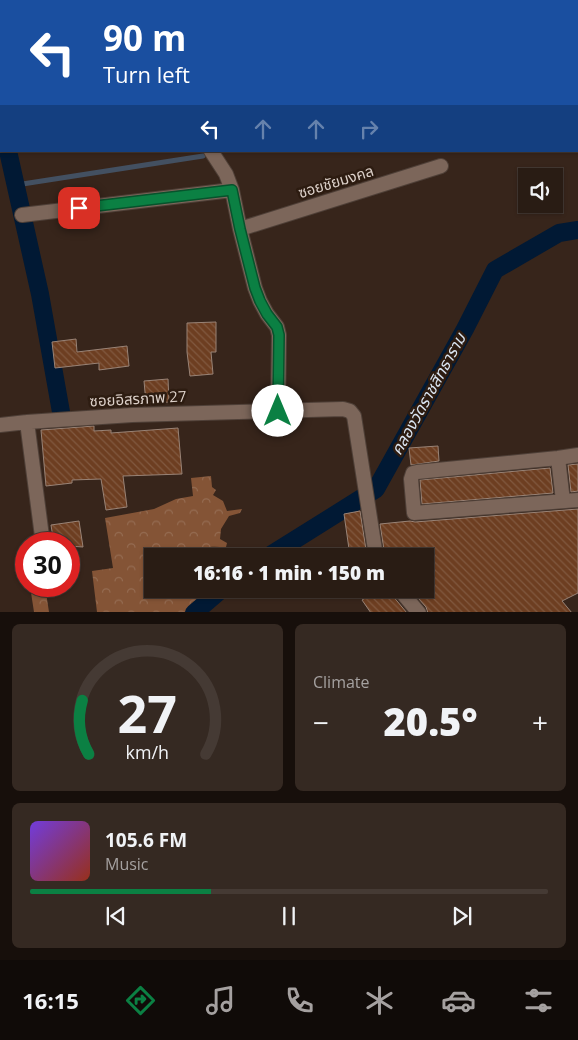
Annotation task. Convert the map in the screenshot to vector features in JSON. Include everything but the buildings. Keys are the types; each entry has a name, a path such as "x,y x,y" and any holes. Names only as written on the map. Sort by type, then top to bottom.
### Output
{"street":[{"path":"213,152 226,174 232,190 240,229 260,301 277,327 279,335 278,411"},
{"name":"ซอยชัยมงคล","path":"240,229 441,166"},
{"path":"22,215 232,190"},
{"name":"ซอยอิสรภาพ 27","path":"0,425 132,415 343,409 350,411 354,416 375,548"},
{"path":"27,422 41,532"},
{"path":"578,456 417,472 413,473 411,479 414,513 578,500"},
{"path":"558,458 563,501"},
{"path":"407,598 419,612"}],"green space":[{"path":"211,476 212,487 216,490 213,495 223,501 227,511 242,509 240,513 229,516 221,529 220,539 227,543 226,547 144,548 144,598 200,598 185,612 97,612 92,571 113,568 105,518 154,509 176,499 193,496 191,478"},
{"path":"32,597 47,597 49,612 34,612"}],"waterway":[{"path":"8,152 40,294 61,412"},
{"path":"16,185 203,156"},
{"name":"คลองวัดราชสิทธาราม","path":"282,548 376,489 465,329 495,270 559,233 578,230"},
{"name":"คลองวัดราชสิทธาราม","path":"195,612 212,598"}],"route":[{"path":"79,208 232,190 255,288 267,314 277,327 279,335 278,411"}]}
